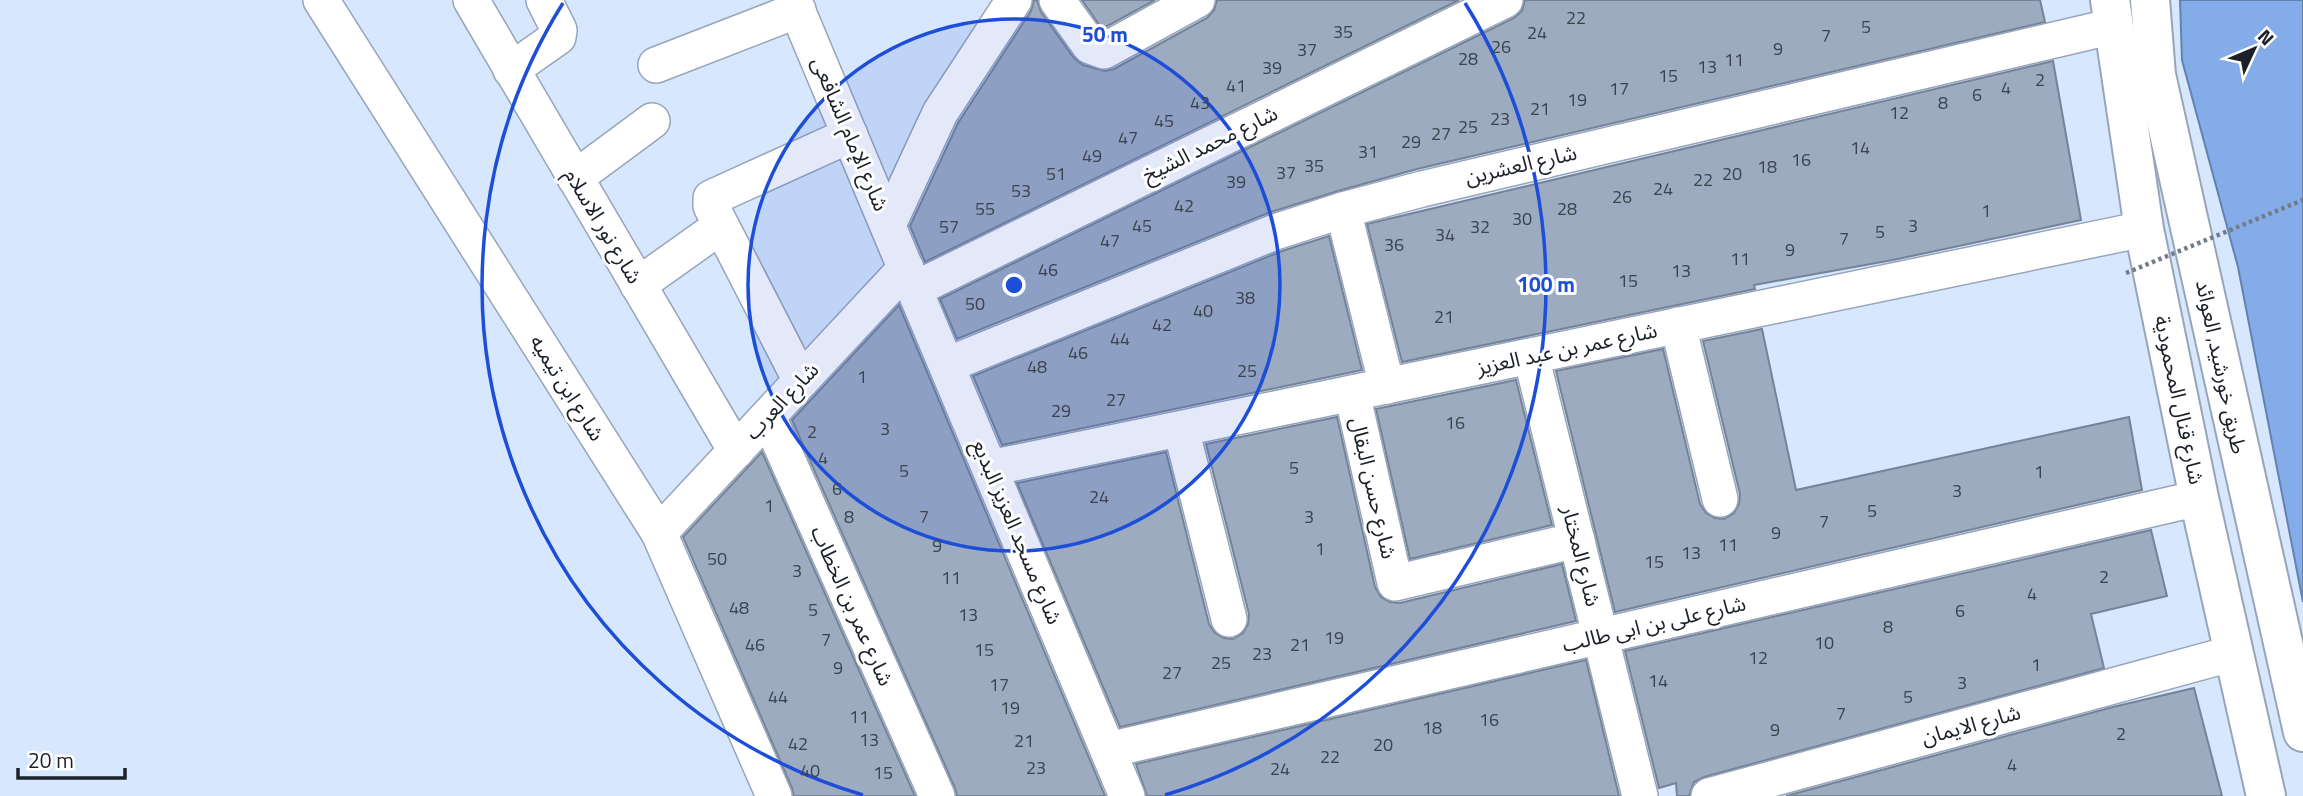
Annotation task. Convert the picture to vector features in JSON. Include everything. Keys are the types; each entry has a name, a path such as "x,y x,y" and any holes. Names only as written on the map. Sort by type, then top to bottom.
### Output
{"street":[{"name":"شارع ابن تيميه","path":"321,0 659,533 774,796"},
{"name":"شارع نور الاسلام","path":"471,0 736,451"},
{"path":"511,70 558,37 559,30 544,0"},
{"path":"1057,0 1090,46 1104,51 1197,0"},
{"name":"شارع محمد الشيخ","path":"910,278 1505,0"},
{"name":"طريق خورشيد, العوائد","path":"2150,0 2156,75 2303,732"},
{"path":"887,225 940,113 1008,3"},
{"path":"656,65 795,5"},
{"name":"شارع الإمام الشافعى","path":"795,5 910,278"},
{"name":"شارع العشرين","path":"947,365 1275,232 1343,210 2112,13"},
{"name":"شارع قنال المحمودية","path":"2112,13 2144,229 2199,498 2266,796"},
{"path":"575,178 652,121"},
{"path":"801,381 710,202 714,194 850,135"},
{"path":"1343,210 1387,386"},
{"path":"638,285 721,226"},
{"name":"شارع عمر بن عبد العزيز","path":"990,468 2144,229"},
{"name":"شارع العرب","path":"659,533 801,381 910,278"},
{"name":"شارع مسجد العزيز البديع","path":"910,278 1127,796"},
{"path":"1678,326 1720,499"},
{"name":"شارع المختار","path":"1531,356 1640,796"},
{"name":"شارع حسن البقال","path":"1352,393 1395,583 1577,540"},
{"name":"شارع عمر بن الخطاب","path":"768,416 937,796"},
{"path":"1181,429 1229,619"},
{"name":"شارع على بن ابى طالب","path":"1108,750 2199,498"},
{"name":"شارع الايمان","path":"1709,796 2234,653"}],"path":[{"path":"2126,273 2303,200"}],"water":[{"path":"2180,0 2303,0 2303,602 2238,267 2182,60"}],"building":[{"path":"1034,0 1037,0 1041,12 1074,58 1083,65 1105,71 1114,69 1207,18 1214,10 1217,0 1459,0 925,262 910,226 958,123 1031,11"},
{"path":"1082,0 1155,0 1102,29"},
{"path":"1525,0 2040,0 2045,22 1417,169 1338,191 1268,213 957,339 940,299 1514,18 1522,11"},
{"path":"2053,61 2081,220 1893,260 1754,285 1755,289 1402,362 1367,224"},
{"path":"1329,236 1362,370 1002,445 973,376 1282,251"},
{"path":"899,305 1105,796 957,796 792,420"},
{"path":"1762,329 1796,490 2129,417 2142,490 1615,612 1556,371 1663,349 1700,504 1706,513 1724,519 1734,513 1740,494 1703,341"},
{"path":"1516,380 1552,525 1410,559 1376,409"},
{"path":"1337,417 1375,587 1381,597 1400,603 1562,564 1576,621 1120,727 1017,483 1166,452 1209,624 1215,633 1233,639 1243,633 1249,614 1206,444"},
{"path":"762,452 915,796 794,796 683,537"},
{"path":"2151,530 2167,596 2091,614 2104,668 1704,777 1694,782 1689,796 1677,796 1676,783 1659,788 1625,651"},
{"path":"1586,660 1619,796 1147,796 1136,764"},
{"path":"2194,688 2222,796 1786,796 2113,707"}]}
